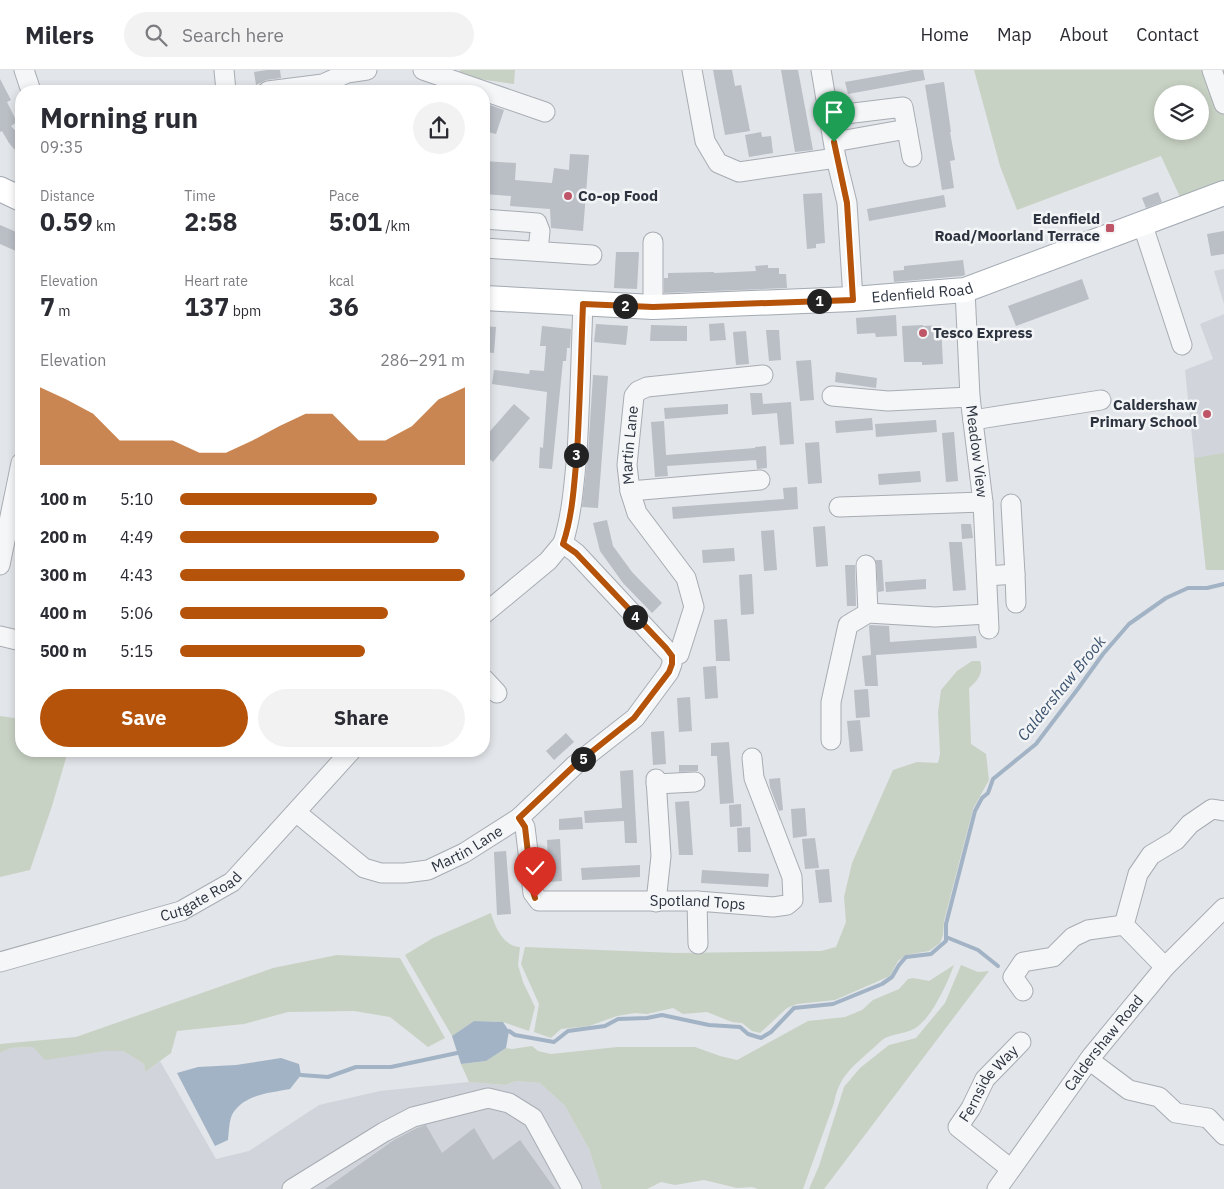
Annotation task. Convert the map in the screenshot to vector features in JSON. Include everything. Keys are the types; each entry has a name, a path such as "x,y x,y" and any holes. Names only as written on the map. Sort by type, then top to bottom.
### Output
{"main road":[{"path":"0,189 15,196"},
{"name":"Edenfield Road","path":"490,298 653,307 853,300 965,290 1224,193"}],"street":[{"path":"24,70 28,85"},
{"path":"224,70 225,85"},
{"path":"315,85 323,84 347,73 367,70"},
{"path":"423,70 466,85"},
{"path":"692,70 705,141 718,163 739,172 835,150 907,129"},
{"path":"821,70 835,150 847,203 853,300"},
{"path":"1212,70 1224,104"},
{"path":"490,93 544,112"},
{"path":"829,116 903,107 912,157"},
{"path":"490,219 537,223 540,231 538,252"},
{"path":"1139,225 1146,235 1182,345"},
{"path":"653,242 653,307"},
{"path":"490,248 592,255"},
{"name":"Meadow View","path":"868,613 989,622 983,502 970,397 962,370 965,290"},
{"path":"490,609 548,561 563,544 573,500 579,420 583,304"},
{"name":"Martin Lane","path":"297,812 364,868 381,873 406,874 428,870 464,853 519,818 575,765 634,718 669,672 672,656 679,654 694,607 686,578 637,514 630,490 627,465 634,396 638,391 647,387 763,375"},
{"path":"832,396 888,401 970,397"},
{"path":"972,420 1101,400"},
{"path":"630,490 760,480"},
{"path":"0,565 15,492"},
{"path":"839,507 983,502"},
{"path":"1010,504 1016,603"},
{"path":"563,544 576,553 672,656"},
{"path":"831,740 832,702 848,626 868,613 866,564"},
{"path":"988,576 1015,574"},
{"path":"0,636 15,640"},
{"name":"Cutgate Road","path":"0,962 181,911 232,882 346,757"},
{"name":"Spotland Tops","path":"519,818 525,827 533,893 539,901 697,901 773,907 787,905 793,900 792,876 754,778 752,758"},
{"path":"656,902 661,856 656,782 695,782"},
{"path":"1124,925 1138,874 1150,855 1176,840 1190,824 1218,810"},
{"path":"697,901 698,944"},
{"name":"Caldershaw Road","path":"997,1189 1089,1060 1165,967 1223,912"},
{"path":"1124,925 1165,967"},
{"path":"1023,991 1013,977 1023,962 1053,956 1073,937 1088,930 1124,925"},
{"name":"Fernside Way","path":"1011,1169 954,1130 971,1108 985,1078 1026,1039"},
{"path":"1089,1060 1128,1090 1159,1097 1176,1113 1208,1118 1224,1135"},
{"path":"292,1189 384,1132 413,1117 488,1098 509,1103 533,1118 572,1189"}],"shaded area":[{"path":"1224,269 1224,304 1214,271"},
{"name":"Caldershaw Primary School","path":"1224,314 1224,570 1206,570 1185,370 1213,359 1200,324"},
{"path":"33,1047 123,1051 144,1064 145,1072 160,1061 216,1159 249,1151 319,1105 380,1091 469,1082 505,1085 516,1081 540,1083 565,1106 589,1149 602,1189 0,1189 0,1053 11,1048"}],"green space":[{"path":"460,70 515,70 514,84 459,76"},
{"path":"974,70 1224,70 1224,181 1180,197 1161,156 1017,210 1000,166"},
{"path":"1224,453 1224,570 1206,570 1194,458"},
{"path":"972,661 980,661 981,673 969,688 971,744 986,754 989,780 973,809 940,943 929,951 906,955 898,961 890,976 835,1000 797,1004 787,1008 760,1033 752,1031 742,1023 732,1022 707,1012 683,1014 673,1008 647,1014 635,1013 617,1016 589,1026 561,1029 551,1038 534,1032 539,1004 521,964 525,947 676,953 821,951 836,947 846,922 844,897 852,863 893,770 917,762 938,763 940,754 938,712 941,690 957,671"},
{"path":"0,716 15,718 15,757 66,757 30,870 0,877"},
{"path":"491,913 497,930 504,939 514,946 520,947 518,965 523,982 535,1007 529,1031 503,1022 474,1021 452,1036 405,955 433,938"},
{"path":"337,955 400,958 445,1038 428,1047 390,1017 354,1011 288,1012 244,1024 177,1031 171,1053 145,1072 144,1064 123,1051 105,1051 45,1060 33,1047 11,1048 0,1053 0,1044 76,1037 273,968"},
{"path":"954,965 939,999 923,1022 913,1029 883,1039 847,1074 839,1086 803,1189 737,1188 704,1180 675,1185 661,1182 647,1189 602,1189 589,1149 565,1106 540,1083 516,1081 505,1085 469,1082 461,1064 486,1061 506,1048 532,1046 538,1051 551,1054 617,1047 695,1047 737,1060 808,1021 845,1017 862,1010 873,1000 899,989 908,979 929,981"},
{"path":"961,965 978,972 989,971 824,1189 809,1189 819,1166 844,1087 860,1068 889,1045 916,1038 945,1003"}],"water":[{"path":"474,1021 503,1022 509,1031 506,1048 486,1061 461,1064 452,1036"},
{"path":"281,1058 299,1064 301,1075 290,1089 258,1095 244,1102 233,1113 229,1126 228,1140 215,1146 177,1073 198,1067 236,1065"}],"building":[{"path":"280,70 281,78 266,80 256,85 254,72"},
{"path":"713,70 732,70 735,86 741,85 750,131 725,135"},
{"path":"781,70 798,70 813,150 795,152"},
{"path":"913,70 923,70 925,80 848,94 845,82"},
{"path":"0,79 11,100 7,102 15,118 15,123 11,126 15,130 15,150 2,131 0,132"},
{"path":"944,82 955,160 950,161 954,188 942,190 925,85"},
{"path":"490,105 504,110 496,134 490,132"},
{"path":"761,132 762,137 771,136 773,153 749,157 745,135"},
{"path":"570,154 589,155 583,231 551,228 550,209 510,206 511,196 490,194 490,161 516,163 515,180 552,183 554,168 569,170"},
{"path":"1158,192 1162,202 1146,208 1142,198"},
{"path":"822,193 825,243 816,244 816,248 807,249 803,194"},
{"path":"944,195 946,207 869,221 867,209"},
{"path":"0,225 15,231 15,251 0,244"},
{"path":"1224,231 1224,254 1211,256 1207,234"},
{"path":"616,252 639,252 637,289 614,288"},
{"path":"963,260 965,275 962,276 894,282 893,271 904,270 904,266"},
{"path":"768,265 768,268 779,268 779,274 786,274 787,288 664,293 664,278 668,278 668,273 756,271 755,266"},
{"path":"1082,279 1089,299 1016,326 1008,306"},
{"path":"896,315 897,336 876,337 875,333 857,334 856,318"},
{"path":"724,323 726,340 710,341 709,324"},
{"path":"596,324 628,326 626,345 594,342"},
{"path":"651,325 687,326 687,341 650,341"},
{"path":"941,325 943,364 922,365 922,362 904,362 902,326"},
{"path":"490,326 496,327 494,353 490,353"},
{"path":"542,326 571,329 570,348 567,348 566,361 563,361 552,469 539,468 540,447 543,448 547,392 492,384 494,370 529,374 530,370 544,371 546,346 540,346"},
{"path":"766,330 779,330 781,360 769,361"},
{"path":"746,331 749,364 736,365 733,332"},
{"path":"811,360 814,400 800,401 796,361"},
{"path":"836,372 877,378 876,388 835,382"},
{"path":"593,375 608,376 598,508 582,507 588,454"},
{"path":"750,393 762,393 763,404 791,402 794,444 780,445 777,413 752,415"},
{"path":"514,404 530,418 493,462 490,459 490,431"},
{"path":"728,404 728,414 665,419 664,408"},
{"path":"872,418 873,430 836,433 835,421"},
{"path":"936,420 937,432 876,437 875,424"},
{"path":"664,421 666,455 766,446 767,468 757,469 756,460 667,466 668,476 655,477 651,422"},
{"path":"954,432 958,481 946,482 942,433"},
{"path":"819,442 822,483 808,484 805,443"},
{"path":"920,471 921,482 879,485 878,474"},
{"path":"797,487 798,509 673,519 672,507 784,499 783,488"},
{"path":"607,520 613,546 632,572 662,603 652,613 623,583 600,551 593,523"},
{"path":"961,524 971,524 973,538 962,539"},
{"path":"825,526 828,566 816,567 813,527"},
{"path":"774,530 777,570 764,571 761,531"},
{"path":"949,542 962,542 966,590 953,591"},
{"path":"734,548 735,561 703,563 702,550"},
{"path":"876,560 882,560 884,591 878,592"},
{"path":"845,565 855,565 856,606 847,606"},
{"path":"752,574 754,614 741,615 739,575"},
{"path":"926,579 926,589 886,592 885,582"},
{"path":"727,619 730,661 716,661 714,620"},
{"path":"870,625 889,626 890,642 976,636 977,648 876,655 878,686 865,686 862,656 871,655"},
{"path":"716,666 718,698 705,699 703,667"},
{"path":"868,689 870,717 856,718 854,690"},
{"path":"690,697 692,731 679,732 677,698"},
{"path":"860,720 863,751 850,752 847,721"},
{"path":"664,731 666,764 653,765 651,732"},
{"path":"566,733 574,742 554,760 546,751"},
{"path":"729,742 734,803 720,804 717,756 711,756 711,743"},
{"path":"679,765 698,765 698,771 679,772"},
{"path":"633,770 637,843 625,843 624,821 585,823 584,811 622,808 620,771"},
{"path":"780,778 783,810 779,811 769,779"},
{"path":"689,801 693,855 679,855 675,802"},
{"path":"741,804 742,826 730,827 729,805"},
{"path":"805,808 807,836 793,838 791,809"},
{"path":"582,817 583,829 559,830 559,819"},
{"path":"750,827 751,852 738,852 737,828"},
{"path":"815,838 819,868 805,869 802,839"},
{"path":"560,839 562,881 549,882 547,840"},
{"path":"506,851 511,914 497,915 494,852"},
{"path":"640,865 640,877 582,880 581,868"},
{"path":"829,869 832,902 819,903 815,870"},
{"path":"702,870 769,874 768,887 701,883"},
{"path":"426,1125 442,1153 474,1128 493,1160 520,1140 555,1189 325,1189 394,1140"}],"waterway":[{"name":"Caldershaw Brook","path":"509,1031 515,1035 554,1042 568,1031 605,1026 618,1019 647,1018 662,1015 709,1025 740,1027 748,1034 761,1038 771,1032 794,1008 833,1004 882,984 892,977 906,957 931,954 946,941 946,924 975,811 982,798 988,793 993,779 1036,744 1103,654 1129,624 1166,598 1188,588 1207,588 1224,584"},
{"path":"946,937 978,950 998,966"},
{"path":"301,1075 328,1077 356,1067 391,1067 457,1053"}],"place":[{"name":"Co-op Food","path":"568,196"},
{"name":"Edenfield Road/Moorland Terrace","path":"1110,228"},
{"name":"Tesco Express","path":"923,333"},
{"name":"Caldershaw Primary School","path":"1207,414"}],"route":[{"path":"535,898 532,888 525,827 519,818 575,765 634,718 660,685 672,664 672,656 666,648 599,580 576,553 563,544 573,500 579,420 583,304 653,307 853,300 847,203 834,142"}]}
